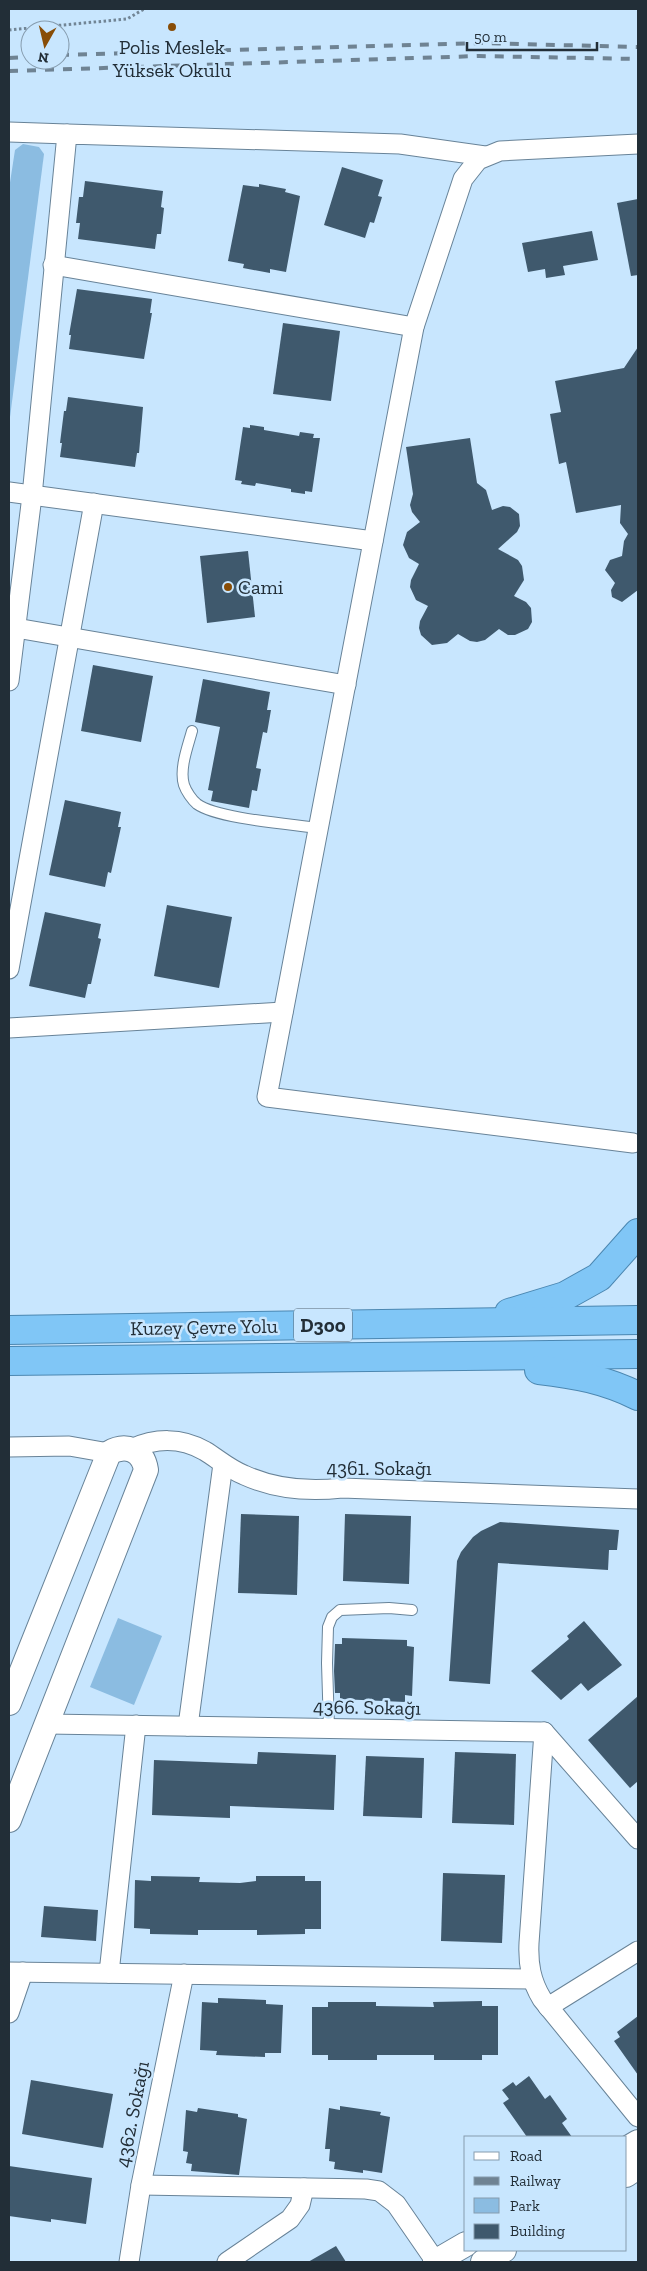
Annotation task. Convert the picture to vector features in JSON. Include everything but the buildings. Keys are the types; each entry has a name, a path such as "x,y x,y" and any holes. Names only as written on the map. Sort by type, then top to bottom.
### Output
{"highway":[{"path":"482,1322 565,1296 599,1277 638,1233"},
{"name":"Kuzey Çevre Yolu","path":"9,1330 638,1320"},
{"name":"Kuzey Çevre Yolu","path":"9,1361 638,1354"},
{"path":"429,1357 589,1377 619,1386 638,1396"}],"street":[{"path":"9,132 400,144 485,156"},
{"path":"9,681 32,496 67,134"},
{"path":"633,1143 267,1096 414,327 463,179 472,165 485,156 500,151 638,144"},
{"path":"54,265 414,327"},
{"path":"9,492 373,541"},
{"path":"9,969 15,902 70,637 94,503"},
{"path":"16,628 346,685"},
{"path":"9,1028 283,1012"},
{"name":"4361. Sokağı","path":"120,1451 155,1441 180,1441 204,1450 223,1464 262,1482 301,1490 342,1488 638,1499"},
{"path":"9,1447 70,1446 120,1451 142,1458 146,1470 9,1820"},
{"path":"9,1703 120,1451"},
{"path":"188,1726 223,1464"},
{"name":"4366. Sokağı","path":"46,1724 544,1732"},
{"path":"110,1973 136,1725"},
{"path":"544,1732 638,1839"},
{"path":"544,1732 528,1955 532,1979 548,2007 638,2117"},
{"path":"548,2007 638,1952"},
{"path":"9,2013 16,1972 532,1979"},
{"name":"4362. Sokağı","path":"129,2262 141,2186 184,1974"},
{"path":"627,2149 638,2142"},
{"path":"627,2174 638,2167"},
{"path":"141,2186 366,2189 378,2191 388,2196 396,2204 436,2262 464,2245"},
{"path":"227,2262 290,2219 300,2205 304,2188"},
{"path":"483,2262 502,2251"}],"lane":[{"path":"192,732 185,760 183,783 196,802 214,811 245,818 318,828"},
{"path":"329,1728 327,1663 328,1627 332,1617 340,1610 389,1608 412,1610"}],"path":[{"path":"9,30 127,19 144,9"}],"green space":[{"path":"23,144 39,147 44,154 9,425 9,189 15,150"},
{"path":"118,1618 162,1636 134,1705 90,1687"}],"railway":[{"path":"70,55 479,43 638,47"},
{"path":"9,71 479,56 638,59"},
{"path":"9,58 20,57"}],"place":[{"name":"Polis Meslek Yüksek Okulu","path":"172,27"},
{"name":"Cami","path":"228,587"}]}
